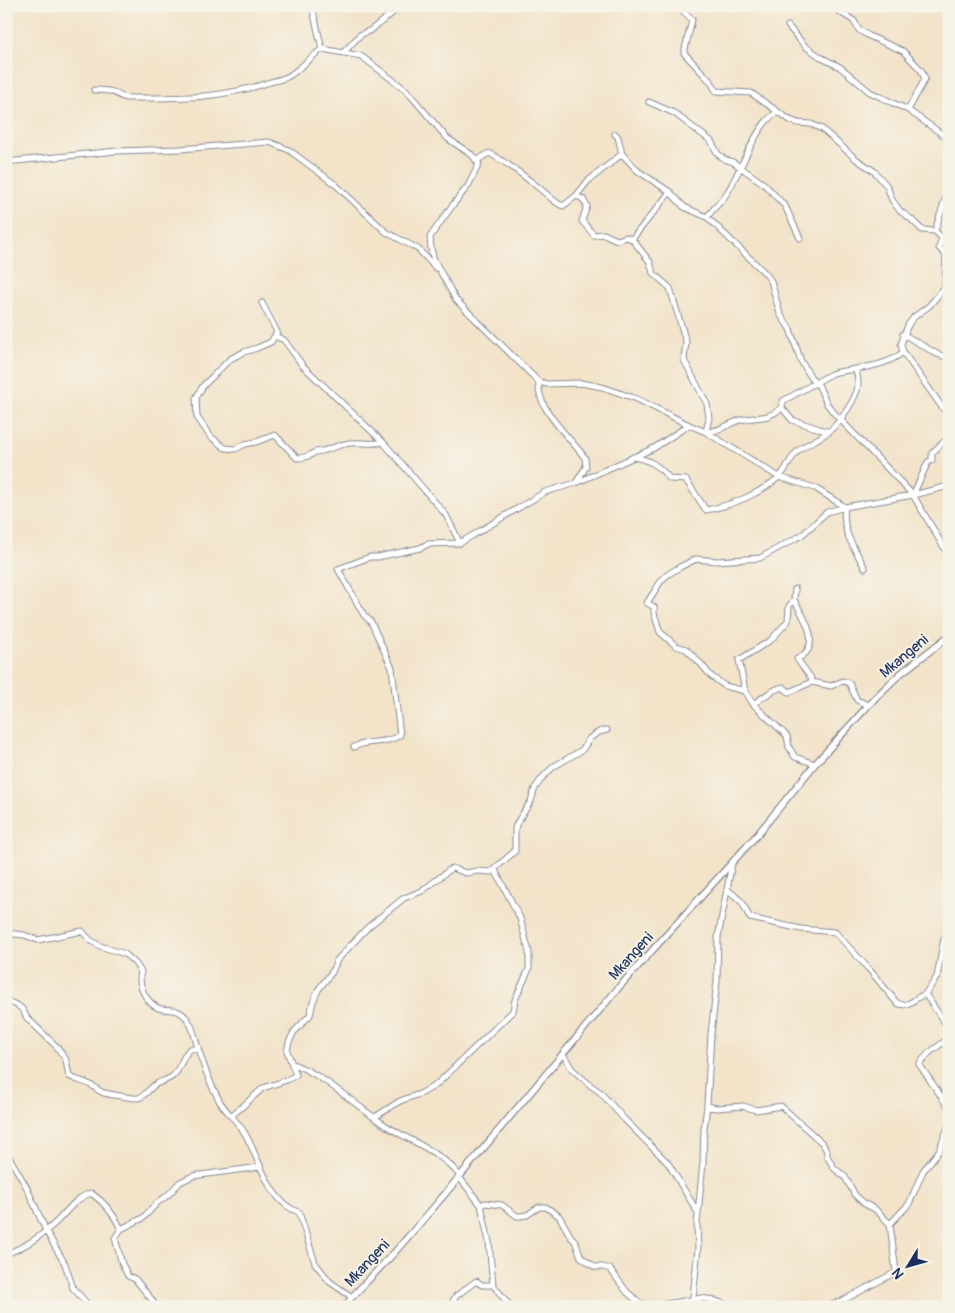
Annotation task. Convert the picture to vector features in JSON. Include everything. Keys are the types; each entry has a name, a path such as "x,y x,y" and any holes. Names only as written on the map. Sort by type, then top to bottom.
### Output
{"street":[{"path":"312,6 322,49"},
{"path":"343,52 360,35 371,30 401,6"},
{"path":"678,6 692,20 684,53 711,82 716,91 751,92 798,123 811,124 822,129 856,159 879,176 887,186 892,200 900,211 922,230 935,232 942,238 939,248 946,255 947,279 945,287 929,306 914,317 903,334 900,344 903,352 949,417"},
{"path":"832,6 854,21 859,30 902,51 921,70 925,79 908,110"},
{"path":"788,26 805,46 822,58 840,67 870,92 908,110 949,139"},
{"path":"94,90 113,92 124,98 147,97 168,99 231,93 254,88 288,76 322,49 362,56 406,90 447,138 472,155 479,164 468,186 430,237 434,260 462,308 539,382 547,384 581,383 602,387 637,399 689,426 706,432 779,477 815,488 845,507"},
{"path":"649,102 674,113 711,141 718,154 724,159 741,166 764,184 785,206 800,238"},
{"path":"707,217 727,193 768,118 776,113 782,114"},
{"path":"615,134 622,154 638,171 670,192 684,207 707,217 765,273 771,281 780,314 790,328 801,361 827,404 913,495 949,556"},
{"path":"6,162 117,151 180,149 269,142 289,150 328,180 386,232 418,249 442,273"},
{"path":"476,161 489,153 502,159 563,206 576,196 588,181 622,154"},
{"path":"632,239 670,192"},
{"path":"935,232 947,193"},
{"path":"576,196 583,199 588,206 582,221 594,235 604,234 614,240 626,237 632,239 650,262 653,273 670,288 686,342 684,360 707,404 709,418 706,432"},
{"path":"262,303 277,332 271,342 230,359 198,392 196,398 197,417 210,436 224,448 236,449 245,444 275,436 298,458 347,443 373,442 379,444 383,442"},
{"path":"903,334 937,354 949,358"},
{"path":"275,336 284,340 303,366 383,442 446,515 460,543"},
{"path":"829,432 792,420 782,408 783,401 837,372 881,364 903,352"},
{"path":"632,456 648,460 660,468 670,479 686,480 706,510 722,507 754,494 779,477 797,451 829,432 840,419 857,390 858,384 855,369"},
{"path":"539,382 538,389 549,413 585,458 586,467 576,483"},
{"path":"706,432 717,431 745,419 766,416 782,408"},
{"path":"354,747 362,743 393,740 400,735 399,716 392,668 371,622 364,615 338,569 370,557 420,548 428,544 460,543 545,492 576,483 632,456 654,448 689,426"},
{"path":"913,495 928,462 932,460 932,453 949,437"},
{"path":"745,691 725,686 711,676 686,649 676,646 660,632 654,607 647,603 667,575 696,559 717,561 760,558 802,535 827,512 949,486"},
{"path":"845,507 843,519 846,534 865,568"},
{"path":"795,590 794,600 809,628 810,650 806,655 797,659 812,682"},
{"path":"794,600 789,606 788,621 771,640 739,660 745,691 754,704 788,736 789,747 795,756 815,764"},
{"name":"Mkangeni","path":"345,1307 460,1177 627,979 757,836 815,764 900,674 949,636"},
{"path":"754,704 776,688 783,687 789,692 812,682 831,686 843,681 849,683 857,700 868,706"},
{"path":"231,1116 262,1088 296,1075 287,1051 294,1032 310,1015 312,1002 318,990 332,972 337,960 368,927 404,898 422,891 452,868 466,872 491,872 495,870 498,865 515,851 518,822 531,801 535,788 543,777 553,767 582,750 590,738 599,732 607,730"},
{"path":"692,1307 698,1248 698,1213 704,1164 704,1129 711,1034 717,981 718,937 732,863"},
{"path":"375,1117 400,1101 422,1093 436,1085 513,1011 515,1000 529,969 529,952 520,918 495,870"},
{"path":"728,890 742,902 750,918 801,929 832,931 838,934 900,1005 908,1004 925,994 937,977 944,940 949,937"},
{"path":"6,933 24,935 38,940 82,931 90,940 100,946 125,954 135,963 141,972 140,987 150,1001 157,1008 177,1011 186,1017 193,1029 198,1049 221,1104 244,1131 268,1183 285,1205 293,1211 299,1212 315,1263 330,1282 352,1297"},
{"path":"925,994 949,1029"},
{"path":"6,1000 22,1009 27,1018 56,1047 66,1060 69,1076 92,1086 102,1093 137,1099 142,1097 157,1083 173,1075 190,1048 198,1049"},
{"path":"949,1038 929,1053 920,1064 949,1108"},
{"path":"563,1054 572,1068 600,1092 668,1163 698,1213"},
{"path":"293,1064 301,1067 341,1093 380,1122 452,1165 481,1205 489,1242 489,1259 493,1284 511,1307"},
{"path":"707,1106 716,1108 743,1106 756,1110 781,1106 822,1143 834,1168 845,1177 855,1195 864,1204 876,1209 890,1224 896,1272 842,1301 826,1307"},
{"path":"890,1224 909,1204 922,1171 939,1152 949,1125"},
{"path":"6,1152 26,1186 46,1231 64,1264 73,1288 90,1307"},
{"path":"156,1307 139,1284 128,1276 122,1264 115,1238 121,1229 143,1218 180,1182 193,1176 260,1167"},
{"path":"6,1254 16,1250 46,1231 77,1201 91,1193 99,1198 109,1210 121,1229"},
{"path":"481,1205 485,1203 502,1205 517,1216 527,1215 538,1207 544,1206 559,1216 575,1241 581,1257 595,1267 610,1269 627,1292 641,1304 655,1306 692,1299 713,1300 734,1307"},
{"path":"450,1307 456,1296 476,1281 482,1285 493,1284"},
{"path":"777,1307 805,1305 818,1307"}]}
